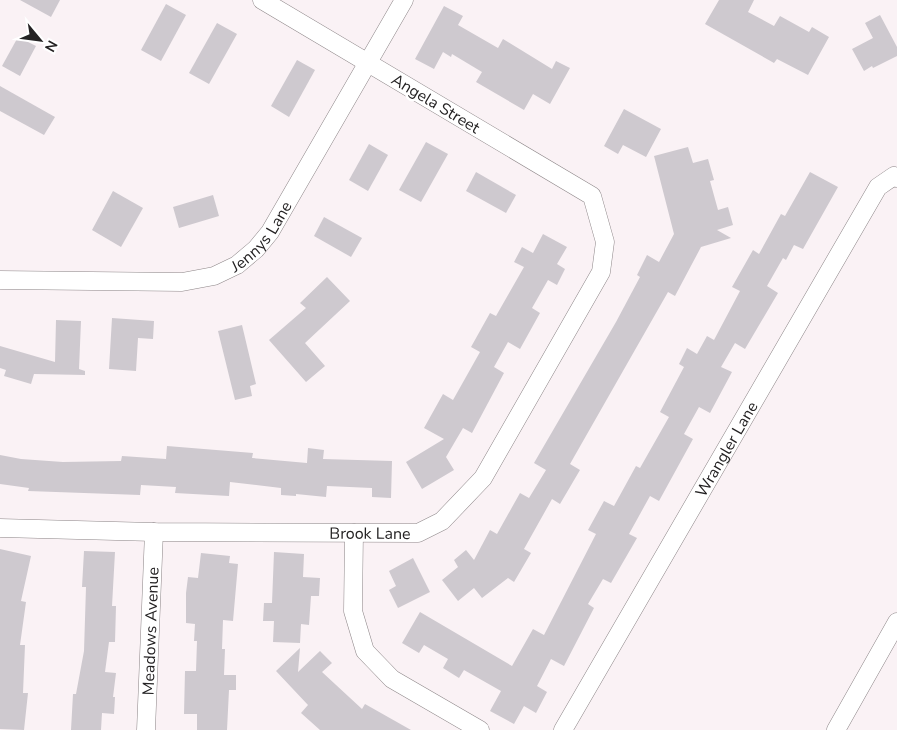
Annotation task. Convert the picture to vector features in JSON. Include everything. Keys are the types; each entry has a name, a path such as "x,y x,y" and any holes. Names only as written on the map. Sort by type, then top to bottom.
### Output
{"street":[{"name":"Angela Street","path":"262,0 592,196 598,216"},
{"name":"Jennys Lane","path":"0,280 182,282 214,276 237,265 256,249 270,232 404,0"},
{"name":"Wrangler Lane","path":"563,730 878,187 894,176 897,178"},
{"name":"Brook Lane","path":"0,528 154,532 418,533 442,521 483,478 601,272 605,242 598,216"},
{"name":"Meadows Avenue","path":"146,730 154,532"},
{"path":"354,533 353,612 365,652 392,678 480,730"},
{"path":"836,730 897,622"}],"building":[{"path":"20,0 60,0 51,17"},
{"path":"719,0 754,0 748,12 774,26 780,16 809,32 812,27 829,37 808,75 777,59 774,63 705,24"},
{"path":"166,4 186,15 161,61 141,50"},
{"path":"444,6 463,16 458,25 498,48 503,39 552,69 556,61 570,68 550,104 533,94 524,110 476,82 482,72 452,54 451,57 443,52 434,69 415,59"},
{"path":"880,15 897,47 897,56 864,71 852,49 873,38 865,23"},
{"path":"217,23 237,34 209,84 189,73"},
{"path":"18,37 36,46 20,76 2,66"},
{"path":"297,60 315,70 289,117 271,106"},
{"path":"0,86 55,117 44,135 0,111"},
{"path":"624,109 661,129 646,157 623,145 618,154 604,146"},
{"path":"426,142 448,154 421,202 399,190"},
{"path":"369,144 388,155 368,191 349,180"},
{"path":"688,147 693,163 708,159 714,180 710,181 718,210 728,207 733,225 717,230 731,238 701,247 675,296 668,292 570,464 580,470 560,504 552,499 524,549 531,553 514,582 508,578 482,598 474,588 458,601 442,580 458,567 454,560 466,550 474,560 490,530 497,534 520,493 529,498 546,470 534,463 616,322 640,277 637,275 647,255 659,262 674,234 654,156"},
{"path":"476,172 516,195 506,213 466,191"},
{"path":"810,172 838,187 803,249 794,245 786,260 783,258 767,286 778,293 745,349 735,343 721,367 732,372 710,413 699,407 684,434 693,439 659,501 650,496 629,534 637,538 611,583 603,579 588,604 594,608 564,666 551,659 537,686 547,692 536,713 524,706 514,724 490,711 501,691 464,670 459,678 443,668 448,659 424,645 419,653 402,643 420,612 512,666 533,629 544,635 596,534 588,530 604,501 614,506 636,466 640,468 669,417 660,412 684,367 679,364 687,348 697,354 707,336 714,340 740,291 732,287 753,250 759,254 781,214 785,216"},
{"path":"113,191 143,208 121,247 92,230"},
{"path":"213,195 219,216 179,228 173,207"},
{"path":"324,217 362,238 351,257 314,236"},
{"path":"543,234 567,247 557,264 565,269 557,285 548,280 532,308 540,313 520,349 508,342 494,367 504,373 472,433 463,428 446,457 454,470 422,489 406,462 444,439 424,428 443,394 453,400 480,352 471,347 490,313 496,316 524,267 514,262 522,247 533,253"},
{"path":"327,277 350,301 305,343 325,366 306,382 269,340 306,308 300,303"},
{"path":"112,318 154,321 153,339 138,338 136,371 109,369"},
{"path":"56,320 81,321 79,369 85,371 85,375 34,374 31,384 4,376 6,370 0,368 0,346 55,362"},
{"path":"242,325 256,384 250,386 252,396 235,400 218,331"},
{"path":"167,446 253,453 252,458 307,463 308,448 324,450 323,459 392,461 391,498 372,497 372,488 327,486 326,497 296,494 296,496 281,495 281,488 230,482 229,496 175,493 176,487 141,485 140,495 28,491 29,488 0,484 0,455 21,459 63,462 121,461 122,456 166,459"},
{"path":"0,549 31,556 21,601 26,602 20,645 25,645 23,693 28,693 24,730 0,729"},
{"path":"84,551 115,552 112,606 116,606 115,642 109,642 105,672 116,673 113,697 115,697 114,714 102,713 101,730 71,730 73,694 76,694 84,651 86,587 82,587"},
{"path":"274,552 304,554 303,577 320,578 319,596 311,596 309,625 301,624 300,643 273,642 274,621 263,621 264,603 272,603"},
{"path":"201,553 230,556 229,563 238,564 233,621 223,620 222,649 225,649 224,675 236,675 236,690 229,690 227,730 197,730 197,714 184,714 185,671 196,671 197,641 194,641 195,624 186,623 186,593 188,577 198,578"},
{"path":"413,558 430,592 398,608 389,590 396,586 389,571"},
{"path":"300,648 298,672 320,651 332,663 322,672 362,709 365,704 411,730 320,730 301,713 308,705 276,671"}]}
